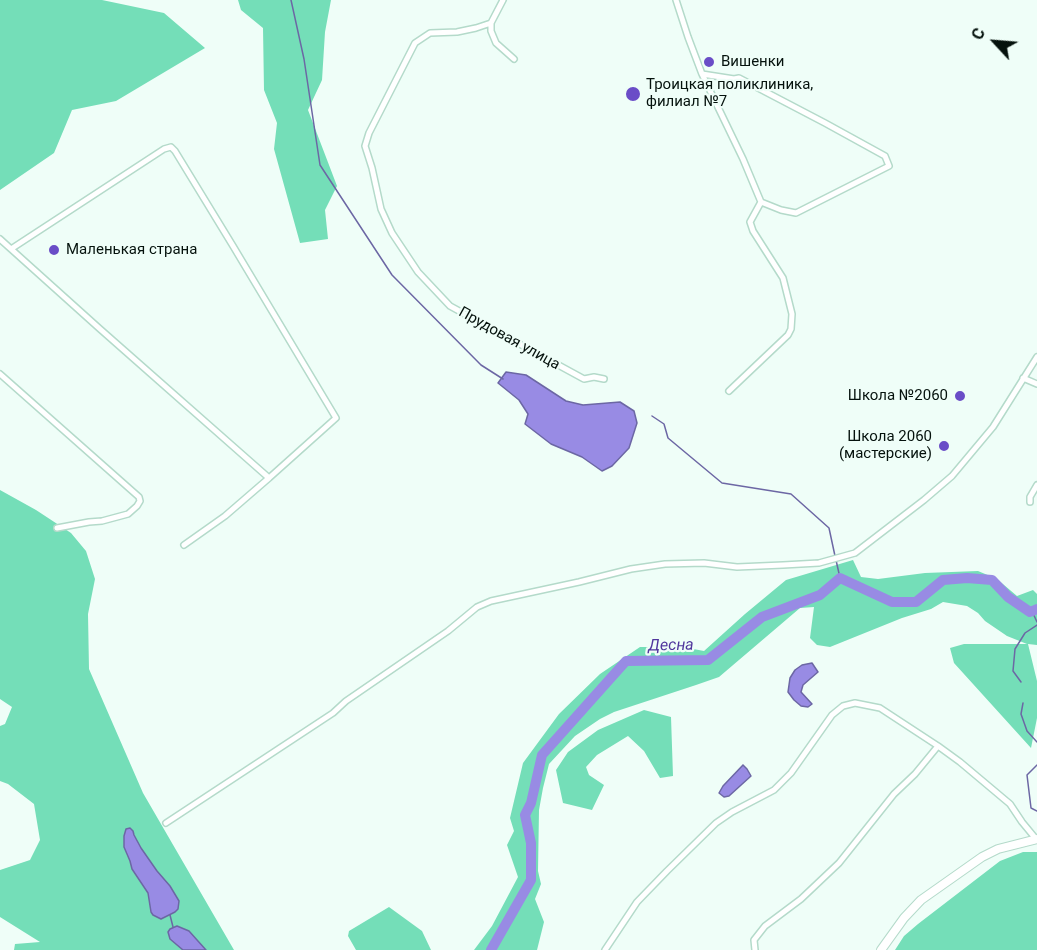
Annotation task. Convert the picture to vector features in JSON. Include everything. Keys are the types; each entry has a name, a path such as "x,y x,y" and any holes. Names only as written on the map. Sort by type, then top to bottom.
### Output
{"street":[{"path":"503,0 491,23 491,31 496,43 514,59"},
{"path":"676,0 702,74 761,202 796,213 889,166 885,156 739,78 702,74"},
{"name":"Прудовая улица","path":"491,23 457,32 430,33 415,43 369,133 365,146 381,209 392,233 418,272 450,306 584,379 594,377 604,379"},
{"path":"11,249 164,149 171,147 336,418 225,516 184,545"},
{"path":"729,391 788,335 791,329 792,314 783,278 753,231 750,222 761,202"},
{"path":"0,239 269,478"},
{"path":"166,823 333,713 346,701 448,631 477,607 491,601 631,569 665,564 704,563 737,567 819,563 855,554 952,476 993,427 1037,357"},
{"path":"0,374 139,497 140,501 137,506 128,514 102,521 57,528"},
{"path":"1023,378 1037,384"},
{"path":"1030,502 1030,496 1037,485"},
{"path":"605,950 637,902 666,871 716,823 774,790 791,773 832,715 843,706 855,703 880,708 960,762 1010,804 1036,839 998,849 982,857 921,900 904,918 881,950"},
{"path":"755,950 754,939 765,926 801,899 838,863 894,794 915,774 938,746"}],"green space":[{"path":"0,0 102,0 164,13 205,48 116,101 72,110 54,153 0,190"},
{"path":"238,0 331,0 325,32 322,80 308,110 337,186 325,210 328,239 300,243 274,149 277,123 264,90 263,28 241,10"},
{"path":"0,490 71,533 86,551 95,579 88,614 89,669 143,793 234,950 14,950 15,944 40,942 0,917 0,870 30,860 40,840 34,804 8,784 0,781 0,726 5,724 12,707 0,699"},
{"path":"853,560 861,577 878,579 925,573 978,571 997,579 1017,596 1033,590 1037,594 1037,645 1028,644 1037,681 1037,718 1031,748 954,663 950,648 964,644 1027,644 1007,636 967,606 943,602 931,609 830,647 817,645 810,638 814,607 800,608 719,677 614,712 575,736 549,764 539,810 538,871 541,884 535,899 544,922 537,950 474,950 492,926 518,877 507,845 514,831 510,818 523,763 559,714 600,674 640,647 683,647 704,651 786,580"},
{"path":"644,710 671,717 673,776 660,778 644,751 628,736 597,755 586,767 589,775 604,785 592,810 563,803 556,770 568,752 598,730"},
{"path":"1023,852 1037,852 1037,950 895,950 904,936 918,924 1000,861"},
{"path":"389,907 422,931 431,950 356,950 348,936 349,931"}],"shaded area":[{"path":"506,372 526,375 566,401 583,405 620,402 634,411 637,423 629,448 612,466 602,471 582,457 551,444 525,424 528,414 519,400 498,383"},
{"path":"812,663 818,672 803,685 801,692 812,704 808,707 801,706 788,692 790,678 802,665"},
{"path":"743,765 751,776 729,796 724,797 719,793 723,786"},
{"path":"130,828 141,848 179,901 175,912 161,919 151,912 148,893 132,869 124,847 126,829"},
{"path":"177,926 189,931 206,950 183,950 170,939 168,932"}],"waterway":[{"path":"291,0 304,59 320,165 392,275 481,365 503,379"},
{"path":"652,416 664,424 668,438 722,483 791,494 829,528 835,556"},
{"path":"836,560 840,578"},
{"name":"Десна","path":"491,950 531,880 531,843 525,815 531,803 542,755 626,661 708,660 762,617 820,595 840,578 892,602 916,602 943,580 967,578 992,580 1008,597 1030,612 1037,609"},
{"path":"1032,611 1037,622"},
{"path":"1021,682 1013,671 1015,649 1025,633 1037,625"},
{"path":"1023,703 1021,714 1027,731 1037,742"},
{"path":"1037,765 1027,775 1031,808 1037,811"},
{"path":"170,915 173,927"}],"place":[{"name":"Вишенки","path":"709,62"},
{"name":"Троицкая поликлиника, филиал №7","path":"633,94"},
{"name":"Маленькая страна","path":"54,250"},
{"name":"Школа №2060","path":"960,396"},
{"name":"Школа 2060 (мастерские)","path":"944,446"}]}
